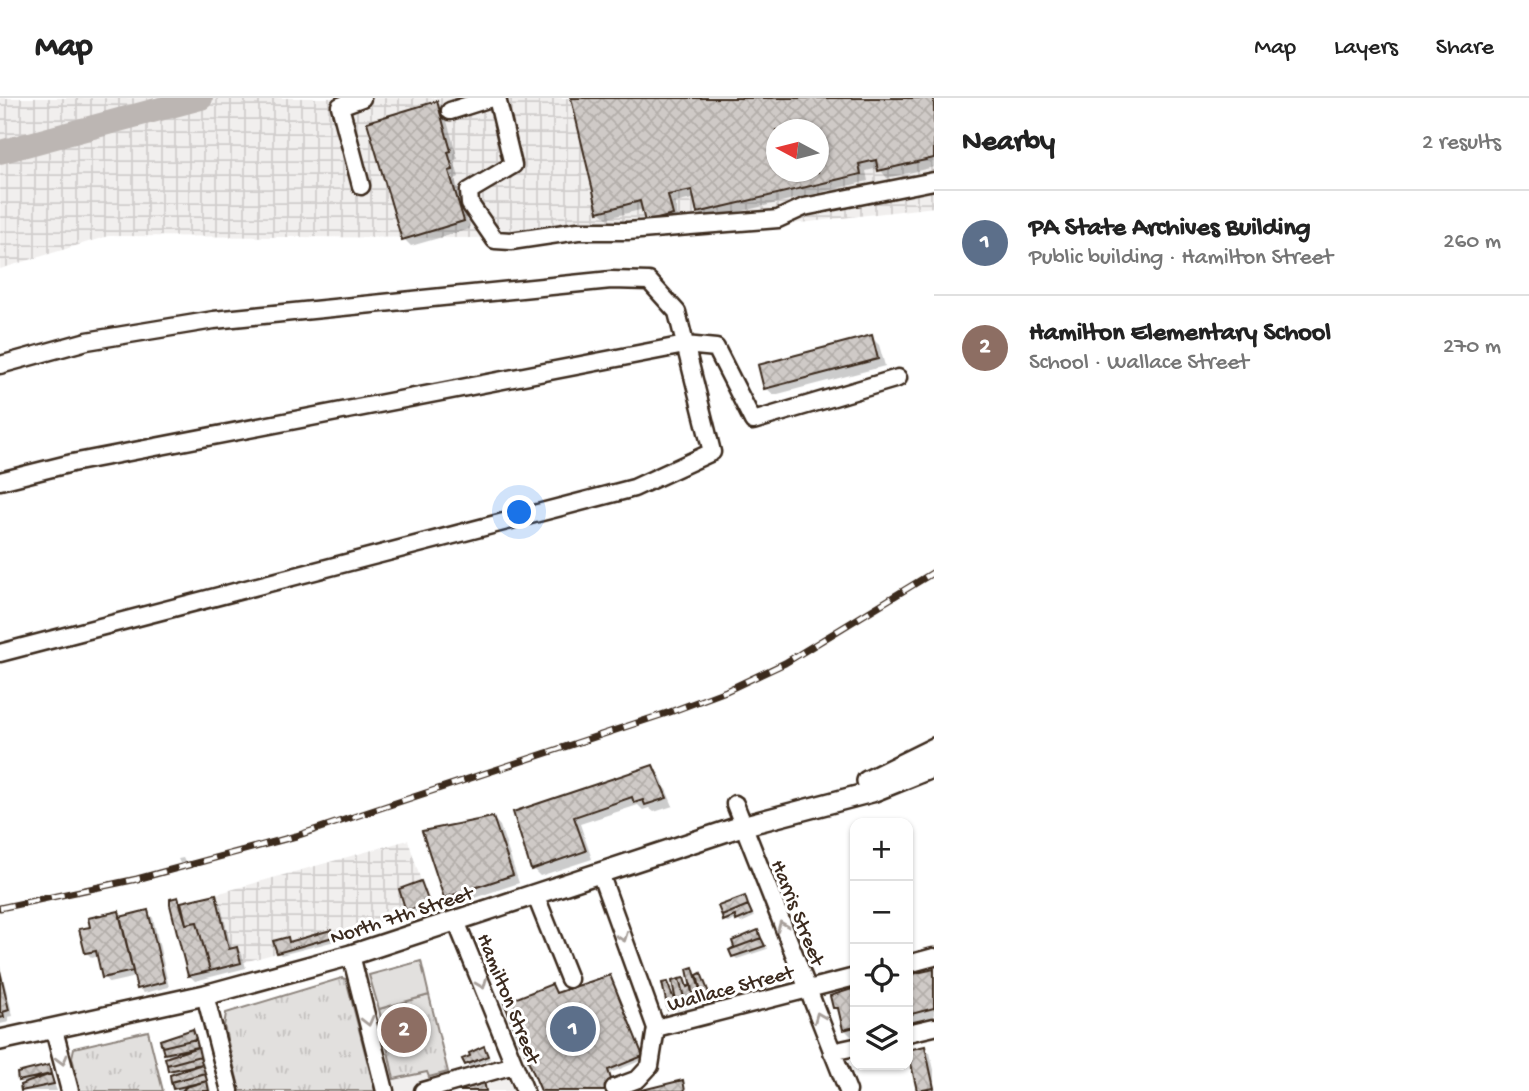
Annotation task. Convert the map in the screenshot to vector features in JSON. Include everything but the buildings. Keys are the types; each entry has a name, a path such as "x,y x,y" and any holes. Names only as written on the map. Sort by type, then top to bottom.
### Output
{"main road":[{"name":"North 7th Street","path":"808,808 934,748"},
{"name":"North 7th Street","path":"0,1040 205,995 351,955 743,827 872,792 934,768"}],"street":[{"path":"361,186 340,106 362,98"},
{"path":"450,111 491,98"},
{"path":"497,98 513,165 469,191 470,204 495,240 511,241 579,231 628,231 778,219 804,207 934,181"},
{"path":"0,365 87,341 214,320 611,280 649,281 677,312 712,452 634,488 0,653"},
{"path":"0,481 72,463 685,345 716,348 753,421 898,378"},
{"name":"Harris Street","path":"735,804 848,1091"},
{"path":"600,873 656,1028 650,1066 638,1079 614,1088"},
{"path":"535,894 569,979"},
{"name":"Hamilton Street","path":"456,921 525,1091"},
{"path":"351,955 385,1091"},
{"path":"913,963 934,957"},
{"name":"Wallace Street","path":"656,1028 850,978"},
{"path":"205,995 230,1091"},
{"path":"913,1032 934,1027"},
{"path":"54,1030 70,1091"},
{"path":"832,1052 850,1048"},
{"path":"423,1091 514,1065"}],"shaded area":[{"path":"0,98 934,98 934,207 667,239 108,236 0,269"},
{"path":"408,840 421,881 399,889 407,915 333,937 330,930 289,942 273,942 277,953 241,963 237,947 229,949 216,894"},
{"path":"421,961 451,1083 514,1065 525,1091 385,1091 357,978"}],"green space":[{"path":"421,961 429,995 379,1009 369,975"},
{"path":"346,979 375,1091 240,1091 224,1026 226,1013"},
{"path":"429,995 448,1072 429,1077 427,1072 394,1079 379,1009"},
{"path":"148,1031 163,1091 80,1091 72,1057 74,1048"}],"waterway":[{"path":"0,152 201,98"}],"railway":[{"path":"0,908 137,879 296,836 670,712 726,691 785,663 934,572"}],"place":[{"name":"PA State Archives Building","path":"573,1029"},
{"name":"Hamilton Elementary School","path":"404,1030"}]}
